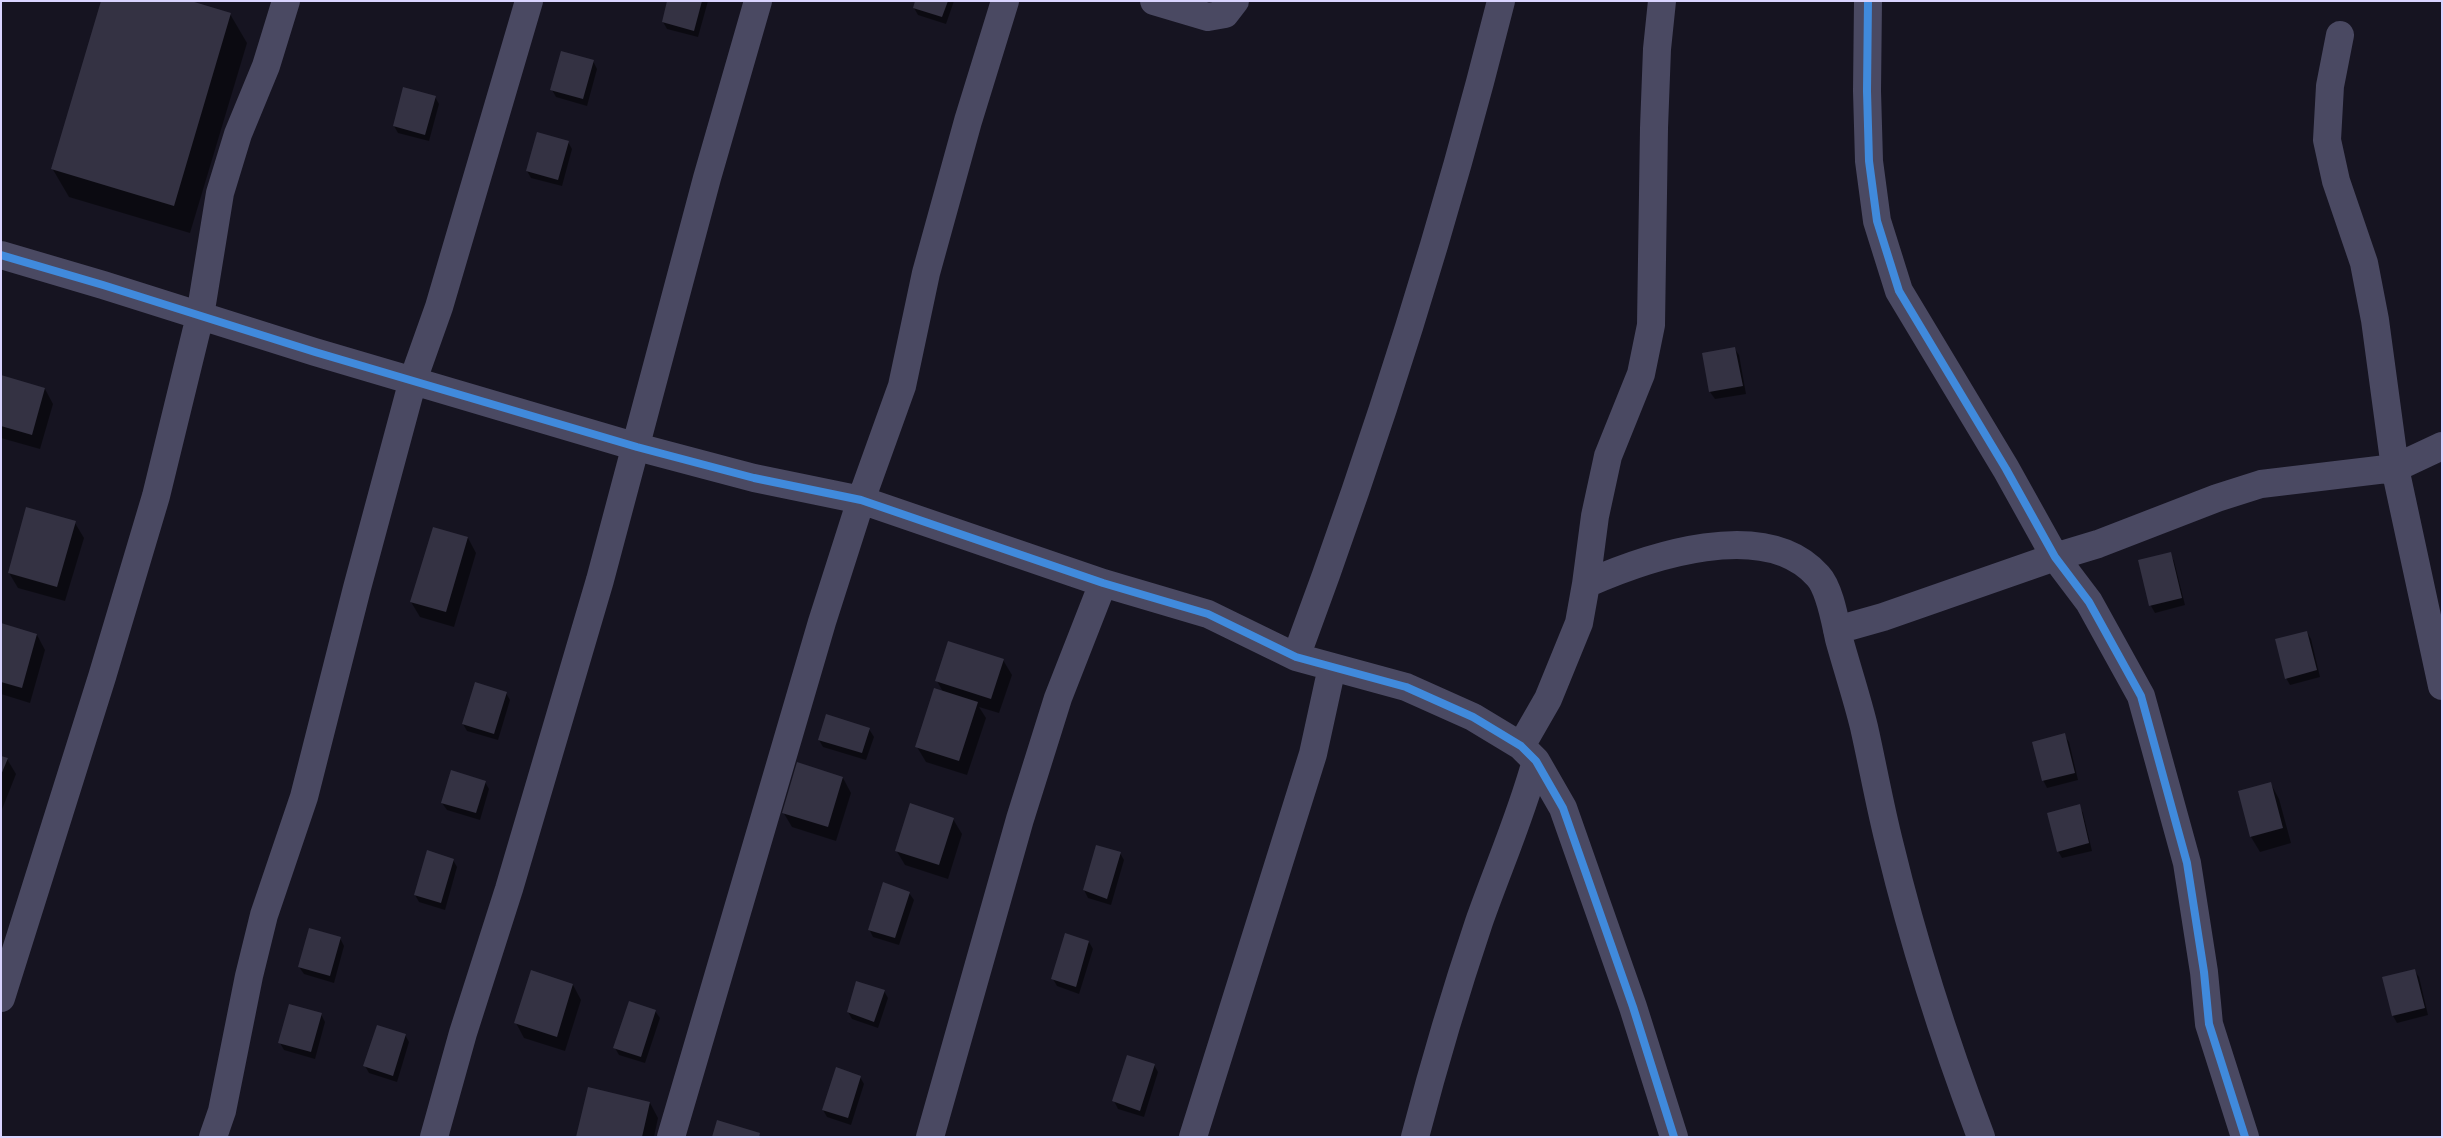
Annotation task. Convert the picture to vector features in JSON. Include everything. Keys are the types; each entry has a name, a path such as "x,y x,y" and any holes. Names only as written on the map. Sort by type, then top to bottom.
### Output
{"street":[{"path":"1,998 102,677 153,505 200,316 220,193 238,134 269,58 286,1"},
{"path":"212,1137 222,1111 249,976 264,915 304,797 356,588 413,380 439,307 529,1"},
{"path":"434,1137 463,1033 600,580 637,447 707,178 758,1"},
{"path":"671,1137 780,760 861,500 902,386 926,273 968,121 1005,1"},
{"path":"1154,1 1208,17 1225,14 1235,1"},
{"path":"1296,657 1333,558 1414,313 1445,213 1501,1"},
{"path":"1415,1137 1436,1058 1477,930 1523,808 1529,754 1548,700 1579,623 1595,516 1608,456 1641,374 1652,325 1654,118 1657,49 1662,1"},
{"path":"1868,1 1866,91 1869,162 1876,221 1899,291 2006,469 2055,557 2089,602 2140,696 2187,863 2204,972 2209,1024 2244,1137"},
{"path":"2340,35 2330,86 2327,140 2336,181 2364,263 2375,320 2395,468 2442,686"},
{"path":"1,255 315,352 637,447 754,478 861,500 1103,583 1208,614 1296,657 1406,687 1473,717 1529,754 1563,808 1633,1007 1674,1137"},
{"path":"1837,630 1883,617 2055,557 2098,544 2217,498 2261,484 2395,468 2442,446"},
{"path":"1586,584 1653,558 1718,547 1769,547 1797,558 1819,576 1829,598 1864,725 1889,844 1920,963 1981,1137"},
{"path":"930,1137 1020,819 1058,698 1103,583"},
{"path":"1193,1137 1313,754 1332,667"}],"building":[{"path":"101,1 191,1 231,13 174,206 51,169"},
{"path":"667,1 702,1 694,31 662,22"},
{"path":"915,1 948,1 942,17 913,8"},
{"path":"561,51 594,60 583,99 550,90"},
{"path":"403,87 436,96 425,135 393,126"},
{"path":"537,132 569,141 558,180 526,171"},
{"path":"1735,347 1743,386 1709,392 1702,353"},
{"path":"1,375 45,388 32,435 1,426"},
{"path":"26,507 76,521 57,587 8,573"},
{"path":"433,527 468,537 446,612 410,602"},
{"path":"2171,552 2182,598 2149,606 2138,560"},
{"path":"1,623 37,634 22,688 1,682"},
{"path":"2307,631 2317,670 2285,679 2275,639"},
{"path":"948,641 1004,659 991,699 935,681"},
{"path":"475,682 507,692 494,734 462,724"},
{"path":"934,688 978,702 959,761 915,747"},
{"path":"826,714 870,728 862,753 818,740"},
{"path":"2065,733 2075,773 2042,781 2032,742"},
{"path":"1,756 8,758 1,775"},
{"path":"797,762 843,777 828,827 782,813"},
{"path":"451,770 486,781 476,813 441,803"},
{"path":"2271,782 2283,828 2250,837 2238,791"},
{"path":"910,803 954,818 939,865 895,851"},
{"path":"2080,804 2089,843 2057,852 2047,813"},
{"path":"1096,845 1121,852 1107,899 1083,890"},
{"path":"427,850 454,859 441,903 414,895"},
{"path":"883,882 910,892 895,938 868,930"},
{"path":"309,928 341,937 330,976 298,967"},
{"path":"1065,933 1089,941 1076,987 1051,979"},
{"path":"2415,969 2425,1008 2392,1016 2382,977"},
{"path":"531,970 573,984 557,1037 514,1023"},
{"path":"856,981 885,990 874,1022 847,1012"},
{"path":"629,1001 656,1010 641,1057 613,1048"},
{"path":"289,1004 322,1013 311,1052 278,1043"},
{"path":"377,1025 406,1034 393,1076 363,1066"},
{"path":"1127,1055 1155,1064 1140,1111 1112,1101"},
{"path":"836,1067 861,1076 848,1118 822,1110"},
{"path":"588,1087 650,1102 642,1137 576,1137"},
{"path":"717,1120 760,1133 759,1137 712,1137"}],"cycle path":[{"path":"1868,1 1867,91 1869,161 1877,221 1899,291 2006,469 2055,557 2089,602 2141,696 2187,863 2204,972 2209,1024 2245,1137"},
{"path":"1,255 315,352 637,447 754,478 861,500 1103,583 1208,614 1296,657 1406,687 1473,717 1521,746 1536,761 1563,808 1633,1007 1674,1137"}]}
